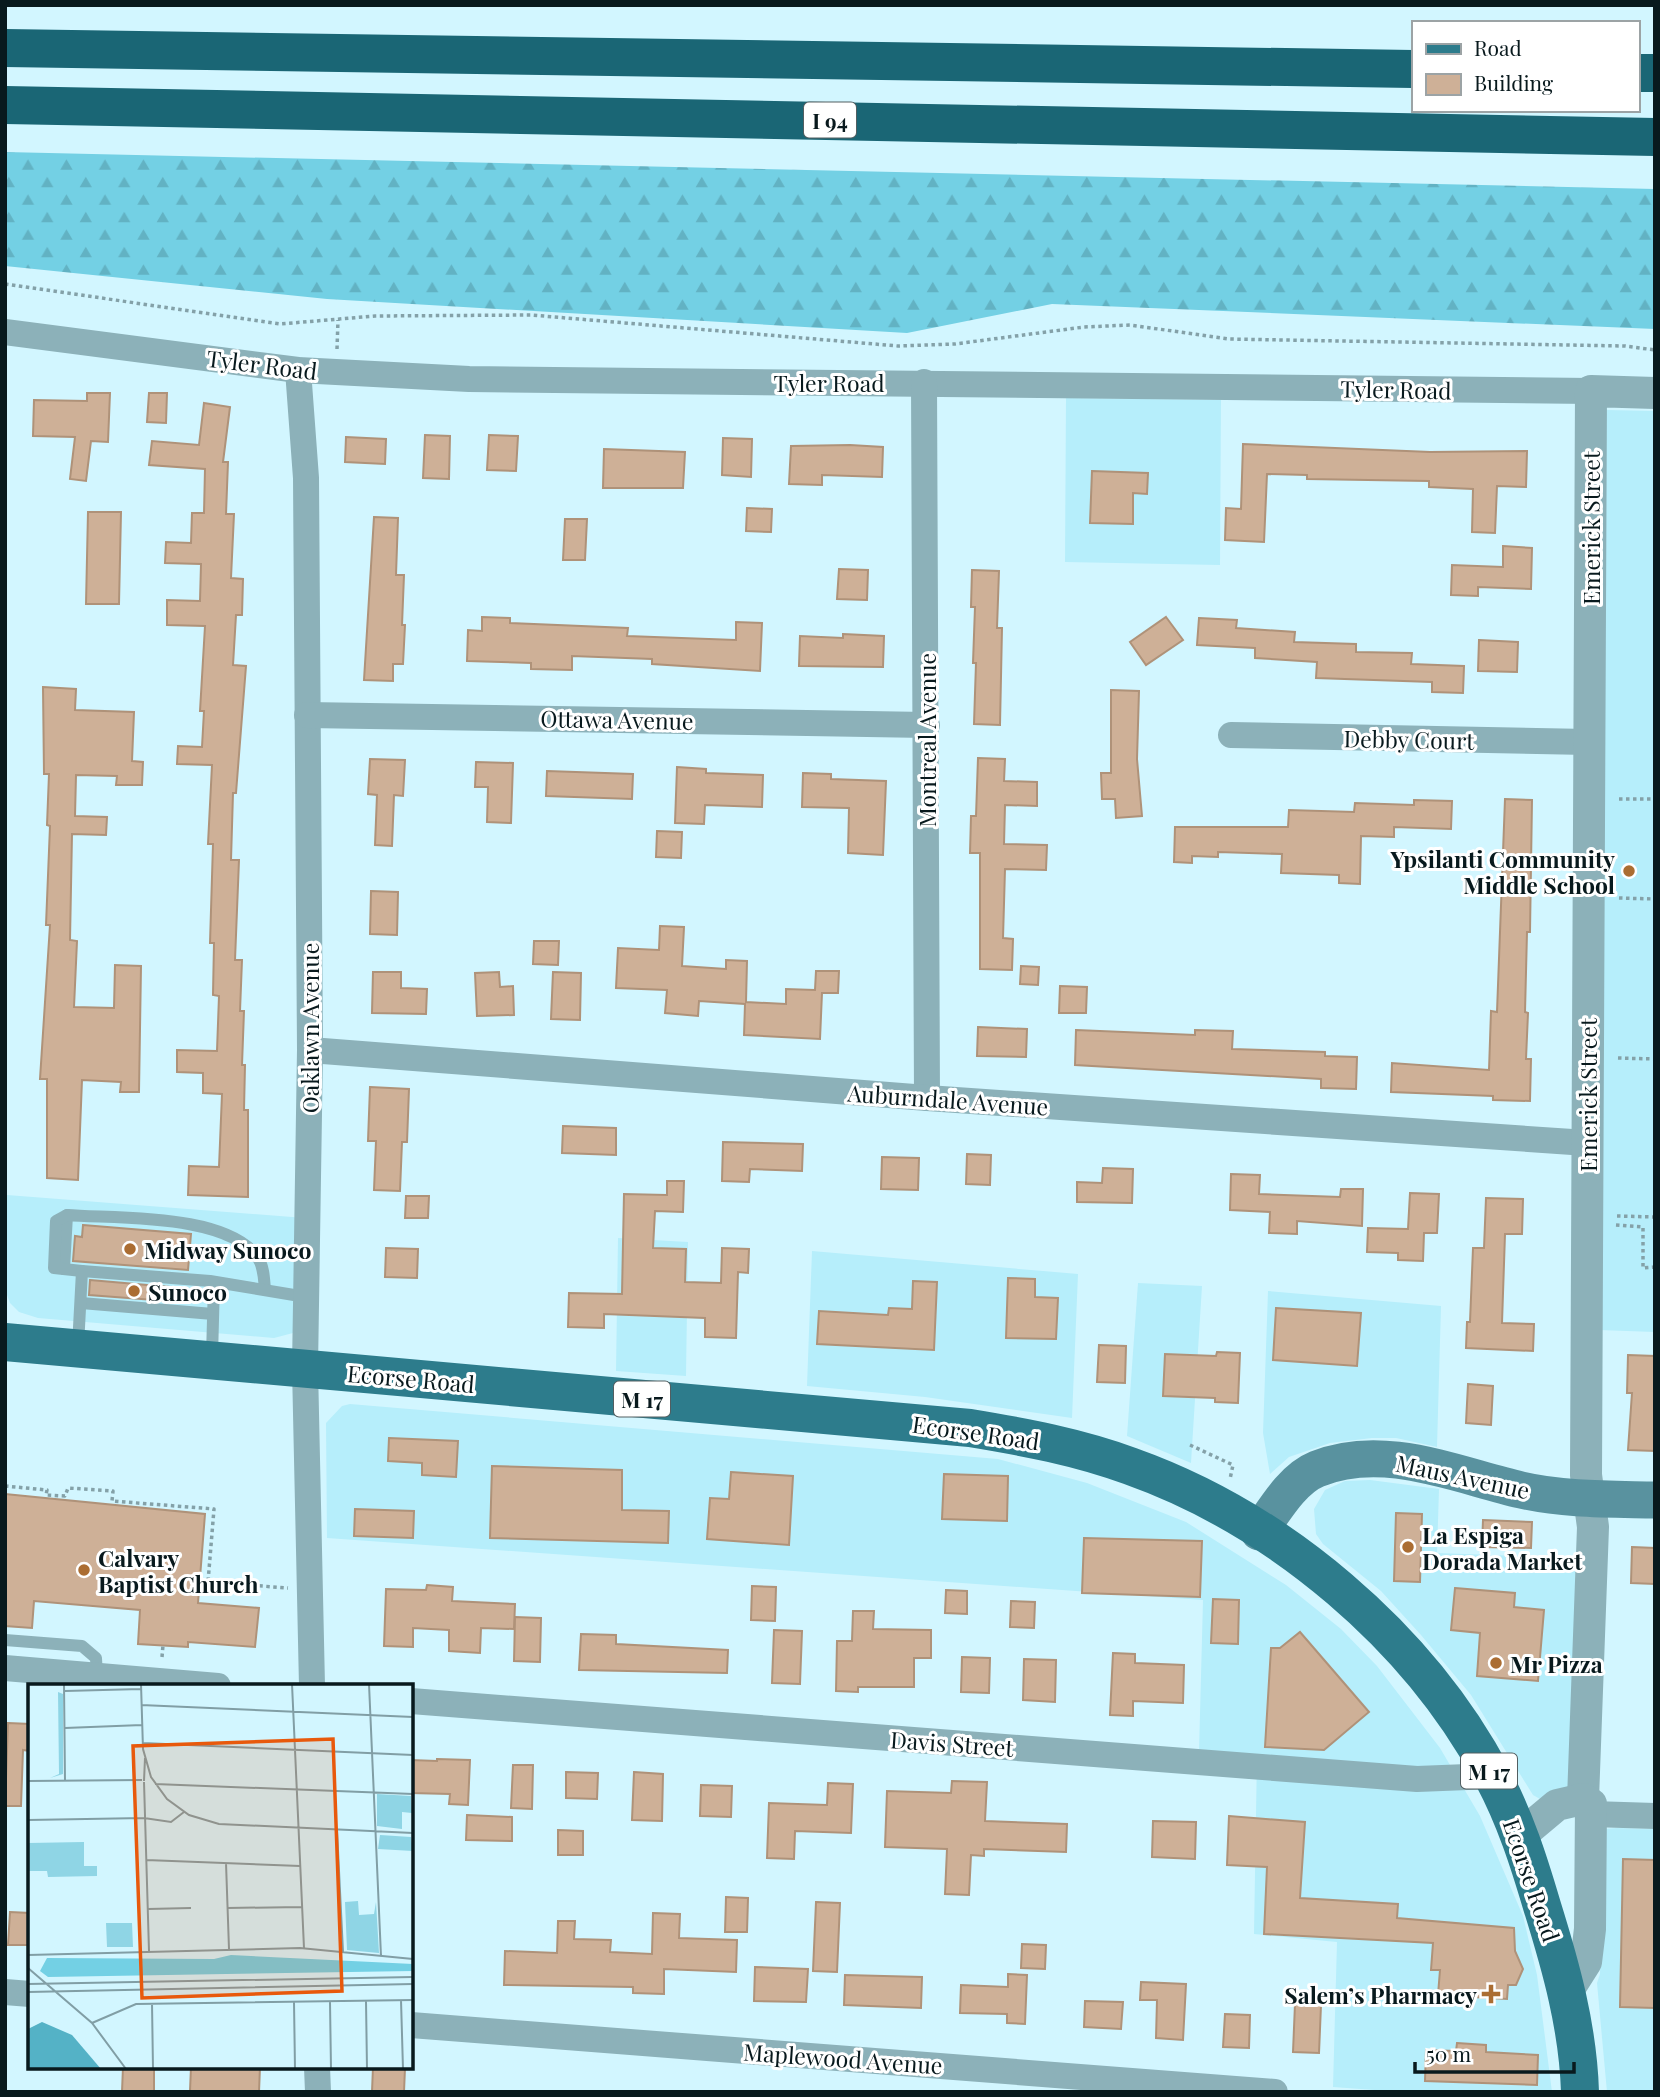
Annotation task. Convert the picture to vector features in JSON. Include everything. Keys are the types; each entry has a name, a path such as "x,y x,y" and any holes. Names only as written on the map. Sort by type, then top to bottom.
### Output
{"highway":[{"path":"5,48 1412,69"},
{"name":"I 94","path":"5,104 1655,137"}],"main road":[{"name":"Ecorse Road","path":"5,1342 970,1428 1029,1438 1130,1466 1198,1496 1308,1565 1371,1619 1449,1709 1493,1776 1520,1836 1567,1992 1574,2025 1580,2092"},
{"name":"Maus Avenue","path":"1259,1532 1284,1497 1314,1470 1345,1461 1372,1458 1459,1471 1522,1490 1588,1498 1655,1500"}],"street":[{"name":"Tyler Road","path":"5,332 298,370 469,379 924,382 1655,393"},
{"name":"Oaklawn Avenue","path":"298,370 306,478 310,1050 305,1368 312,1684"},
{"name":"Montreal Avenue","path":"924,382 927,1098"},
{"name":"Emerick Street","path":"1567,1992 1586,1962 1590,1929 1593,1527 1588,1498 1587,1143 1591,391"},
{"name":"Ottawa Avenue","path":"307,715 927,725"},
{"name":"Debby Court","path":"1231,735 1588,742"},
{"name":"Auburndale Avenue","path":"310,1050 927,1098 1587,1143"},
{"path":"5,1668 194,1684"},
{"name":"Davis Street","path":"413,1701 1417,1779 1493,1776"},
{"path":"1520,1836 1557,1805 1589,1806 1655,1816"},
{"path":"5,1992 28,1994"},
{"name":"Maplewood Avenue","path":"413,2025 1275,2092"},
{"path":"317,2069 318,2092"}],"lane":[{"path":"265,1290 264,1274 258,1258 244,1246 201,1224 67,1215 64,1269 214,1283 306,1297"},
{"path":"78,1349 82,1271"},
{"path":"211,1360 214,1283"},
{"path":"80,1303 213,1314"},
{"path":"5,1640 82,1646 96,1658 97,1676"}],"path":[{"path":"5,284 280,324 375,316 531,315 898,345 955,344 1084,327 1130,325 1229,339 1625,346 1655,350"},
{"path":"1619,799 1655,799"},
{"path":"1619,898 1655,899"},
{"path":"1618,1058 1655,1059"},
{"path":"1617,1216 1655,1217"},
{"path":"1616,1225 1643,1227 1643,1268 1655,1267"},
{"path":"1190,1445 1233,1465 1230,1479"},
{"path":"5,1486 47,1490 46,1495 65,1496 68,1488 113,1491 112,1501 214,1509 208,1582 311,1590"},
{"path":"161,1663 163,1646"}],"shaded area":[{"path":"1066,398 1221,400 1220,565 1065,562"},
{"name":"Ypsilanti Community Middle School","path":"1606,410 1655,411 1655,1332 1599,1330"},
{"path":"7,1195 305,1218 293,1333 274,1338 38,1318 19,1312 10,1303 7,1295"},
{"path":"618,1238 688,1242 686,1376 616,1371"},
{"path":"812,1251 1078,1274 1072,1418 925,1397 807,1386"},
{"path":"1138,1283 1202,1286 1191,1463 1127,1436"},
{"path":"1268,1291 1441,1306 1437,1447 1396,1438 1330,1443 1289,1457 1270,1474 1263,1433"},
{"path":"350,1404 998,1459 1087,1483 1186,1522 1286,1585 1341,1629 1377,1666 1440,1748 1480,1816 1523,1916 1537,1975 1552,2092 1402,2092 1333,2087 1337,1942 1254,1934 1257,1755 1199,1752 1203,1600 327,1538 326,1423 342,1406"},
{"path":"1370,1480 1439,1489 1437,1553 1576,1558 1572,1786 1540,1799 1533,1795 1471,1695 1381,1591 1323,1544 1316,1534 1314,1509 1325,1490 1345,1481"},
{"path":"1603,1829 1655,1829 1655,2092 1607,2092 1597,1983 1600,1974"}],"green space":[{"path":"5,152 1655,189 1655,329 1052,304 907,333 327,299 5,266"}],"building":[{"path":"87,393 110,393 108,442 91,441 86,481 70,479 75,437 33,436 34,400 87,401"},
{"path":"149,393 167,393 166,423 147,422"},
{"path":"204,403 230,407 223,462 228,462 226,514 234,514 231,578 243,579 242,615 236,615 233,665 246,666 236,793 233,793 231,860 239,860 235,960 242,960 240,1011 244,1011 242,1065 245,1065 244,1110 248,1110 248,1197 188,1195 189,1166 219,1167 222,1094 203,1093 203,1073 177,1072 177,1050 217,1051 219,996 213,995 214,943 210,943 213,844 208,844 212,765 177,764 178,746 202,747 204,711 200,711 205,626 167,625 167,600 200,601 201,564 165,563 166,542 191,543 192,513 204,513 205,469 149,465 152,441 199,445"},
{"path":"425,435 450,436 449,479 423,478"},
{"path":"489,435 518,436 516,471 487,470"},
{"path":"346,437 386,439 385,464 345,462"},
{"path":"723,438 752,439 751,477 722,475"},
{"path":"1243,444 1430,452 1527,451 1526,487 1497,486 1495,533 1472,532 1473,489 1429,487 1429,481 1307,479 1307,475 1267,474 1264,542 1225,540 1226,508 1241,509"},
{"path":"791,446 883,447 882,477 822,475 822,485 789,484"},
{"path":"604,449 685,452 683,488 603,488"},
{"path":"1092,471 1148,473 1147,494 1133,493 1133,524 1090,523"},
{"path":"747,508 772,509 771,532 746,531"},
{"path":"88,512 121,512 119,604 86,604"},
{"path":"374,517 398,518 396,575 404,575 402,625 405,625 403,664 393,664 393,681 364,680"},
{"path":"565,519 587,519 585,560 563,560"},
{"path":"1503,546 1532,548 1531,589 1478,587 1478,596 1451,595 1452,565 1503,567"},
{"path":"839,569 868,570 867,600 837,599"},
{"path":"972,570 999,571 997,628 1002,628 1000,725 974,724 976,663 973,663 975,607 971,607"},
{"path":"482,617 510,618 510,623 628,628 627,636 736,640 736,622 762,623 760,671 652,664 652,659 572,656 572,670 531,669 531,663 467,661 468,630 482,631"},
{"path":"1166,617 1183,640 1146,665 1130,642"},
{"path":"1199,618 1237,620 1236,628 1295,632 1294,642 1356,644 1356,652 1412,653 1411,664 1464,666 1463,693 1432,692 1432,682 1316,678 1317,662 1255,658 1255,648 1197,645"},
{"path":"843,634 884,636 883,667 799,666 800,636 843,638"},
{"path":"1479,640 1518,642 1517,672 1478,671"},
{"path":"43,687 76,689 75,710 134,712 132,761 143,762 142,785 116,785 117,776 76,775 75,816 107,817 106,835 72,834 70,940 77,941 74,1007 114,1008 115,965 141,966 139,1092 120,1092 121,1082 82,1080 78,1180 47,1178 47,1079 40,1079 50,925 46,925 50,826 47,825 49,774 44,774"},
{"path":"1111,690 1139,691 1137,759 1142,816 1116,818 1115,799 1102,799 1101,773 1111,773"},
{"path":"978,758 1005,759 1004,781 1037,782 1037,806 1005,805 1004,844 1047,845 1046,870 1005,869 1003,938 1013,939 1012,970 980,969 980,853 970,853 971,816 976,816"},
{"path":"370,759 405,760 403,796 394,795 392,846 375,845 377,795 368,794"},
{"path":"476,762 513,763 511,823 487,822 488,787 475,787"},
{"path":"677,767 706,769 706,773 763,775 762,807 705,805 704,824 675,823"},
{"path":"547,771 633,774 632,799 546,796"},
{"path":"803,773 831,774 831,779 886,781 883,855 848,853 849,808 802,807"},
{"path":"1505,799 1532,800 1530,932 1527,932 1525,1012 1528,1013 1526,1059 1531,1059 1530,1101 1493,1100 1493,1096 1391,1092 1392,1063 1489,1070 1491,1011 1497,1012"},
{"path":"1414,800 1452,801 1451,829 1394,827 1394,837 1361,836 1360,884 1339,883 1339,875 1281,873 1282,854 1218,852 1218,857 1192,856 1192,863 1174,862 1175,827 1288,827 1289,810 1354,812 1355,803 1414,805"},
{"path":"657,831 682,832 681,858 656,857"},
{"path":"371,891 398,892 397,935 370,934"},
{"path":"660,926 684,927 682,966 726,969 726,960 747,961 746,1002 786,1004 786,989 815,990 816,971 839,971 838,993 822,993 820,1039 744,1035 745,1004 699,1001 698,1016 665,1013 667,990 616,988 618,948 659,950"},
{"path":"534,941 559,941 558,965 533,964"},
{"path":"1021,966 1039,967 1038,985 1020,984"},
{"path":"373,972 401,972 401,988 427,989 426,1014 372,1013"},
{"path":"499,972 500,987 513,986 514,1015 477,1016 475,973"},
{"path":"553,972 581,973 580,1020 551,1019"},
{"path":"1060,986 1087,987 1086,1013 1059,1013"},
{"path":"978,1027 1027,1029 1026,1057 977,1056"},
{"path":"1076,1030 1195,1035 1195,1030 1233,1031 1232,1049 1325,1052 1325,1056 1357,1057 1356,1089 1321,1088 1321,1079 1075,1065"},
{"path":"370,1087 409,1089 407,1142 402,1142 400,1191 374,1190 376,1141 368,1141"},
{"path":"563,1126 616,1128 616,1155 562,1153"},
{"path":"723,1142 803,1144 802,1171 750,1169 749,1182 722,1181"},
{"path":"967,1154 991,1155 990,1185 966,1184"},
{"path":"882,1157 919,1158 918,1190 881,1189"},
{"path":"1103,1168 1133,1169 1132,1203 1077,1202 1077,1182 1102,1183"},
{"path":"1231,1174 1260,1175 1259,1194 1340,1197 1341,1189 1363,1189 1362,1226 1297,1221 1297,1234 1269,1233 1270,1212 1230,1210"},
{"path":"667,1181 684,1181 683,1212 655,1211 653,1248 686,1249 685,1282 721,1283 722,1248 749,1249 748,1273 738,1272 736,1338 705,1337 705,1318 604,1314 604,1328 568,1327 569,1293 622,1294 624,1194 667,1195"},
{"path":"1410,1193 1439,1194 1437,1233 1424,1233 1423,1261 1398,1260 1398,1253 1367,1252 1368,1228 1408,1229"},
{"path":"406,1196 429,1196 428,1218 405,1218"},
{"path":"1486,1198 1523,1199 1522,1234 1505,1234 1502,1323 1534,1324 1533,1351 1466,1348 1467,1322 1470,1322 1473,1248 1484,1248"},
{"name":"Midway Sunoco","path":"83,1225 191,1234 188,1270 73,1261 75,1236 82,1237"},
{"path":"386,1248 418,1249 417,1278 385,1277"},
{"path":"1008,1278 1035,1279 1035,1297 1058,1298 1056,1339 1006,1338"},
{"path":"90,1280 181,1288 180,1302 89,1295"},
{"path":"913,1281 937,1282 934,1350 817,1344 819,1311 888,1315 889,1308 912,1309"},
{"path":"1276,1308 1361,1313 1357,1366 1273,1360"},
{"path":"1099,1345 1126,1346 1125,1383 1097,1382"},
{"path":"1217,1352 1240,1353 1238,1403 1215,1402 1215,1398 1163,1396 1165,1354 1216,1356"},
{"path":"1628,1355 1655,1356 1655,1451 1628,1450 1632,1393 1627,1393"},
{"path":"1468,1384 1493,1386 1491,1425 1466,1423"},
{"path":"389,1438 458,1441 456,1477 422,1475 422,1463 388,1461"},
{"path":"492,1466 622,1470 622,1510 669,1511 668,1543 490,1538"},
{"path":"731,1472 793,1476 789,1545 707,1539 710,1498 729,1499"},
{"path":"944,1474 1008,1476 1007,1521 942,1519"},
{"name":"Calvary Baptist Church","path":"5,1494 205,1514 198,1603 259,1608 255,1647 188,1642 188,1647 138,1644 140,1610 34,1601 32,1628 5,1626"},
{"path":"355,1509 414,1511 413,1538 354,1536"},
{"name":"La Espiga Dorada Market","path":"1396,1513 1422,1514 1420,1582 1394,1581"},
{"path":"1483,1520 1532,1522 1531,1548 1482,1547"},
{"path":"1084,1538 1202,1541 1200,1597 1082,1593"},
{"path":"1632,1547 1655,1548 1655,1584 1631,1583"},
{"path":"427,1585 453,1587 452,1601 515,1604 514,1629 481,1628 480,1653 449,1651 449,1630 413,1628 413,1647 384,1646 386,1589 426,1590"},
{"path":"752,1586 776,1587 775,1621 751,1620"},
{"path":"1455,1588 1515,1593 1514,1607 1544,1610 1538,1681 1477,1676 1480,1633 1451,1630"},
{"path":"946,1590 967,1591 967,1614 945,1613"},
{"path":"1213,1599 1239,1600 1238,1644 1211,1643"},
{"path":"1011,1601 1035,1602 1034,1628 1010,1627"},
{"path":"853,1611 874,1611 873,1629 931,1630 931,1658 914,1658 914,1687 858,1687 858,1692 836,1691 837,1641 852,1641"},
{"path":"515,1617 541,1618 540,1662 514,1661"},
{"path":"774,1630 802,1631 800,1684 772,1683"},
{"path":"1300,1632 1369,1712 1324,1750 1265,1747 1271,1648 1280,1648"},
{"path":"581,1634 616,1635 616,1644 728,1650 727,1673 579,1670"},
{"path":"1113,1653 1135,1654 1135,1663 1184,1665 1183,1703 1133,1701 1133,1716 1110,1715"},
{"path":"962,1657 990,1658 989,1693 961,1692"},
{"path":"1024,1659 1056,1660 1055,1702 1023,1700"},
{"path":"8,1723 28,1724 28,1751 23,1750 21,1806 5,1806"},
{"path":"413,1760 470,1760 468,1805 449,1804 450,1794 413,1793"},
{"path":"513,1765 533,1765 532,1809 511,1808"},
{"path":"566,1772 598,1773 597,1799 566,1798"},
{"path":"634,1772 663,1774 662,1821 632,1820"},
{"path":"952,1781 987,1782 985,1821 1067,1824 1066,1852 984,1849 984,1856 971,1855 969,1895 945,1894 947,1849 885,1847 887,1791 951,1793"},
{"path":"828,1783 853,1784 851,1833 795,1831 794,1859 767,1858 769,1803 827,1805"},
{"path":"701,1785 732,1786 731,1817 700,1816"},
{"path":"467,1815 512,1817 512,1841 466,1840"},
{"path":"1229,1816 1305,1822 1300,1898 1398,1904 1397,1918 1514,1928 1515,1951 1523,1969 1516,1985 1508,1985 1507,1999 1438,1995 1440,1970 1431,1970 1433,1943 1264,1934 1267,1867 1227,1865"},
{"path":"1153,1821 1196,1822 1195,1859 1152,1857"},
{"path":"558,1830 583,1831 583,1855 558,1855"},
{"path":"1623,1859 1655,1860 1655,2008 1620,2007"},
{"path":"726,1897 748,1898 747,1932 725,1932"},
{"path":"816,1902 840,1903 837,1972 813,1971"},
{"path":"10,1912 28,1913 28,1945 8,1945"},
{"path":"653,1913 680,1914 679,1938 737,1940 736,1972 664,1969 664,1994 633,1993 633,1987 504,1985 505,1951 557,1953 558,1921 575,1921 574,1939 611,1940 610,1952 652,1954"},
{"path":"1022,1944 1046,1945 1045,1969 1021,1968"},
{"path":"755,1967 808,1969 806,2002 754,2001"},
{"path":"1008,1974 1027,1975 1025,2024 1007,2023 1007,2014 960,2013 961,1985 1008,1987"},
{"path":"845,1975 922,1977 921,2008 844,2005"},
{"path":"1141,1982 1186,1984 1183,2040 1156,2038 1157,2000 1140,2000"},
{"path":"1085,2001 1123,2002 1121,2029 1084,2027"},
{"path":"1295,2004 1321,2005 1319,2053 1293,2052"},
{"path":"1225,2014 1250,2015 1249,2048 1223,2047"},
{"path":"1457,2043 1486,2045 1486,2052 1538,2055 1537,2085 1425,2081 1426,2050 1456,2051"},
{"path":"123,2069 154,2069 154,2092 122,2092"},
{"path":"191,2069 260,2069 259,2092 190,2091"},
{"path":"373,2069 405,2069 404,2092 372,2092"}],"place":[{"name":"Ypsilanti Community Middle School","path":"1629,871"},
{"name":"Midway Sunoco","path":"130,1249"},
{"name":"Sunoco","path":"134,1291"},
{"name":"La Espiga Dorada Market","path":"1408,1547"},
{"name":"Calvary Baptist Church","path":"84,1570"},
{"name":"Mr Pizza","path":"1496,1663"},
{"name":"Salem’s Pharmacy","path":"1491,1994"}]}
